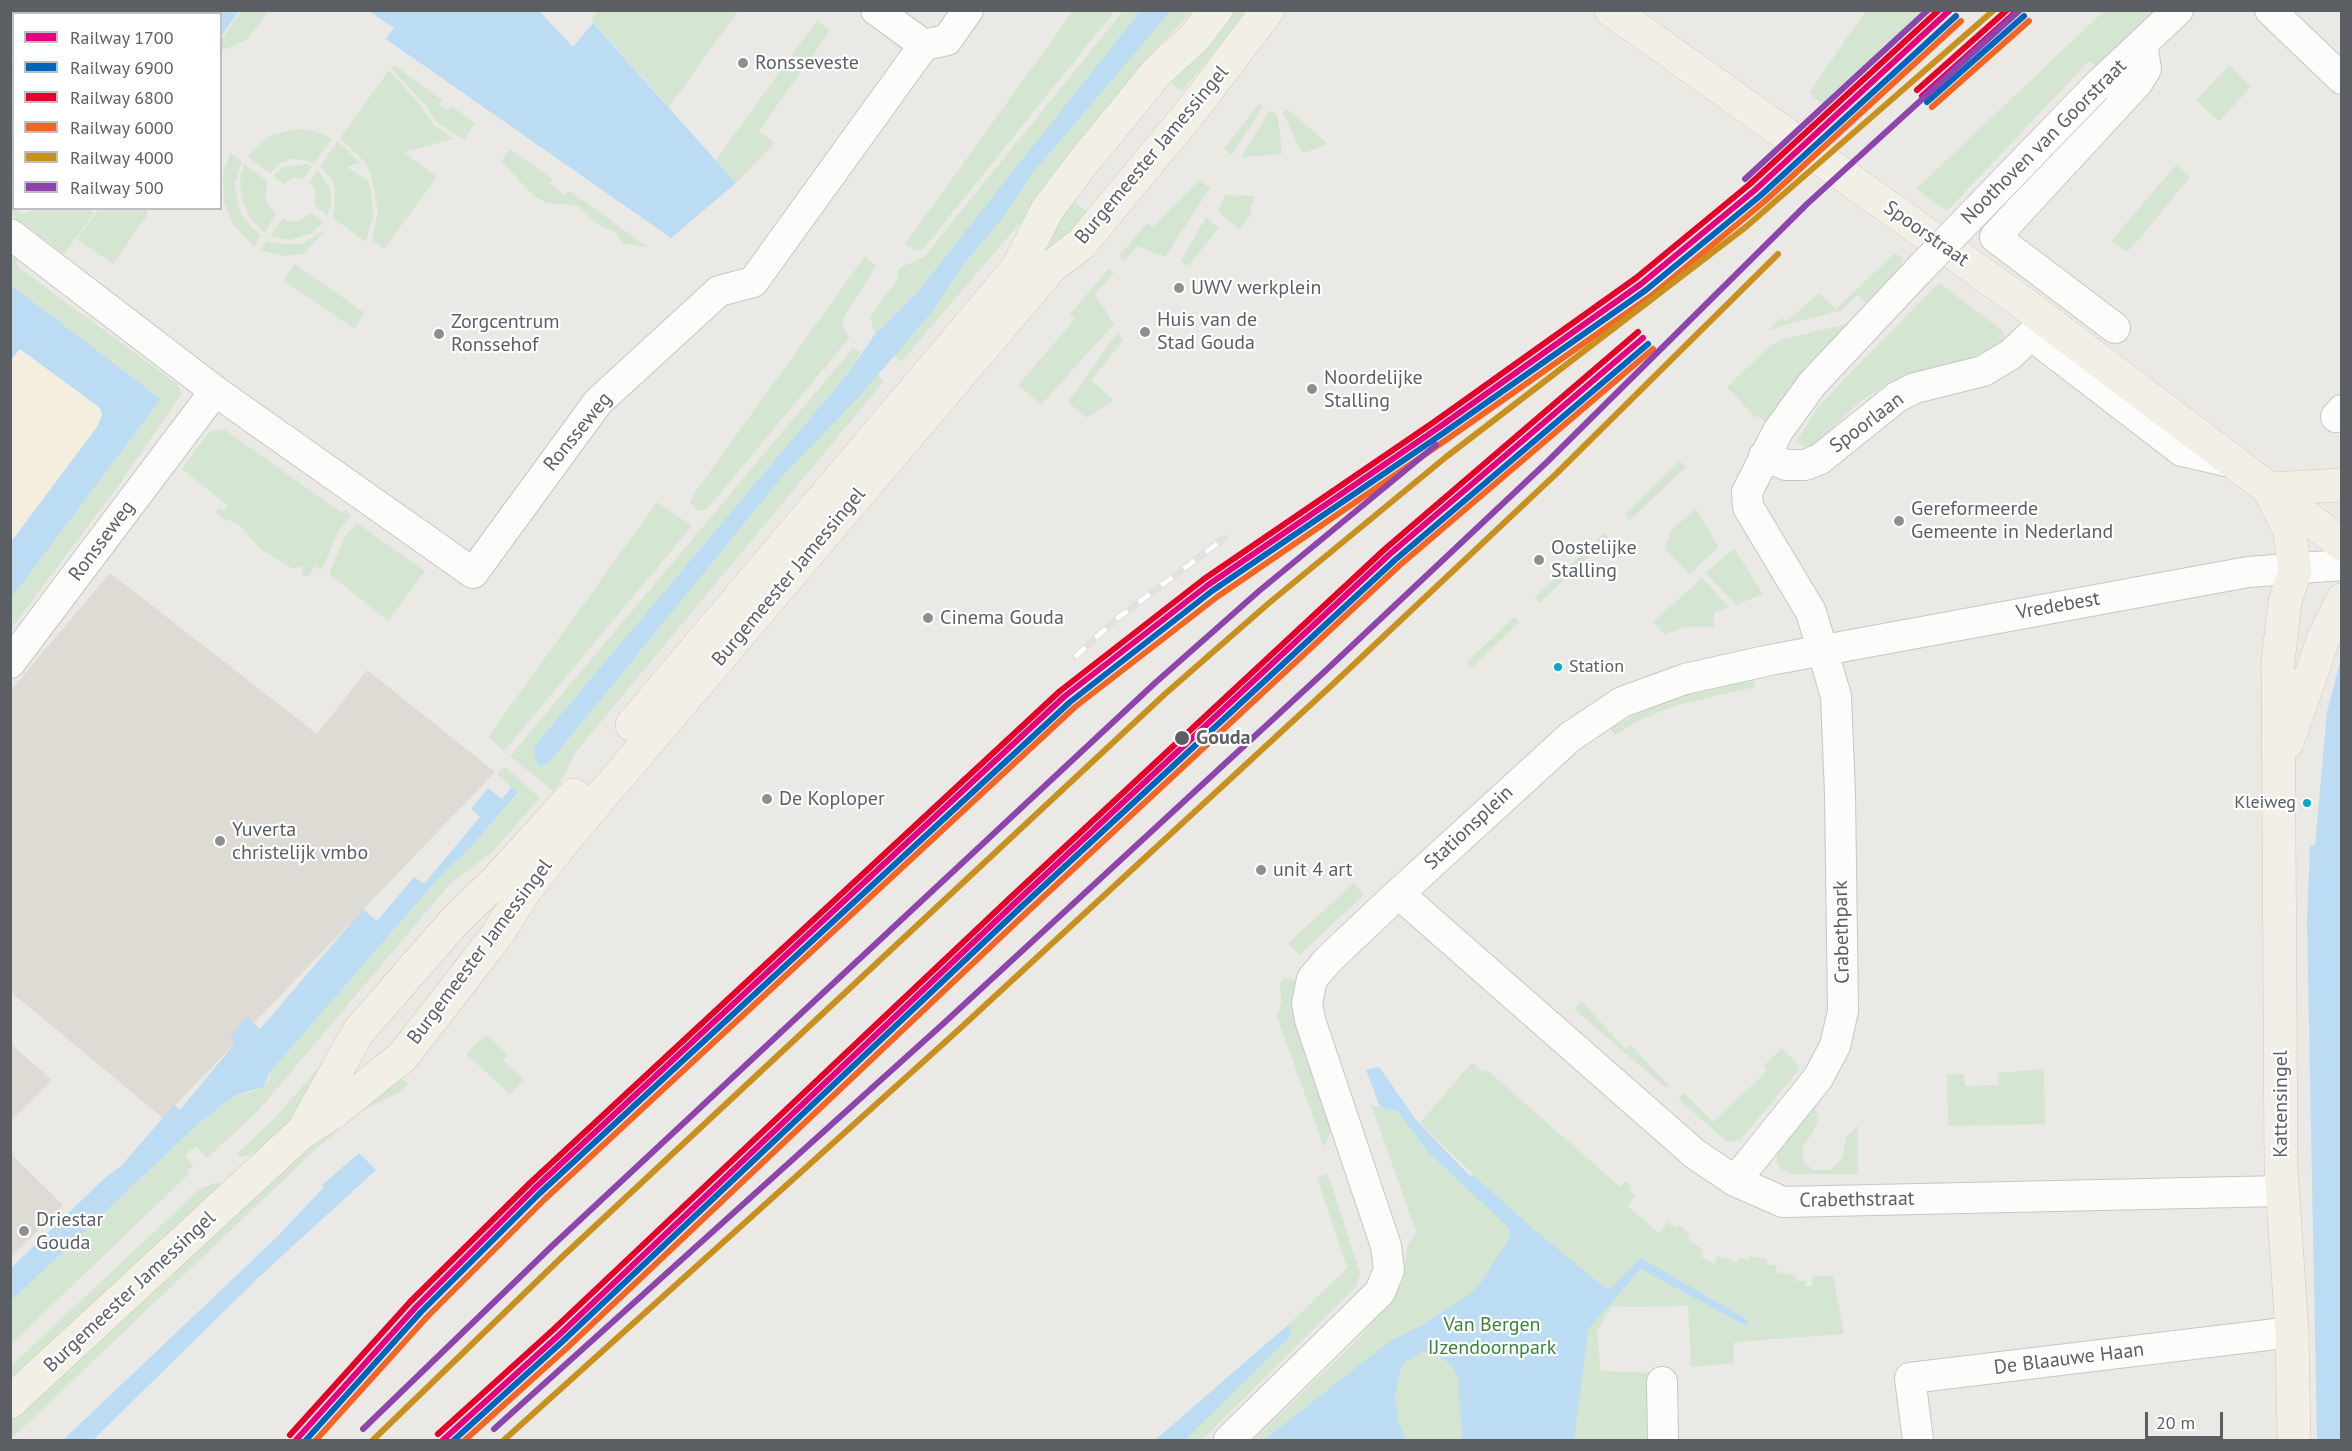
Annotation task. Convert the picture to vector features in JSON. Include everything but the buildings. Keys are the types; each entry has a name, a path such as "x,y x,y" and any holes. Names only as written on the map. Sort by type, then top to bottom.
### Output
{"main road":[{"name":"Burgemeester Jamessingel","path":"302,1132 358,1032 453,923 561,810 1017,269 1047,210 1081,165 1157,72 1195,37 1216,10"},
{"name":"Burgemeester Jamessingel","path":"10,1402 302,1132 335,1111 403,1056 497,935 524,892 567,837 1051,267 1081,244 1109,211 1177,129 1268,10"},
{"name":"Spoorstraat","path":"1611,10 2015,297 2237,463 2340,546"},
{"path":"1144,89 1162,92 1171,98 1176,110 1177,129"},
{"path":"1081,165 1079,199 1089,209 1109,211"},
{"path":"2340,546 2295,571 2289,529 2269,489 2342,484"},
{"name":"Kattensingel","path":"2294,1440 2292,1332 2282,1191 2278,661 2285,602 2295,571"},
{"name":"Kattensingel","path":"2278,768 2324,637 2342,600"},
{"path":"453,923 467,926 477,937 479,957"},
{"path":"374,1015 369,1029 370,1040 376,1049 382,1054 403,1056"}],"street":[{"path":"876,10 924,45 947,40 968,10"},
{"name":"Noothoven van Goorstraat","path":"1822,651 1811,612 1748,507 1747,492 1764,456 1778,431 1812,384 2096,87 2178,10"},
{"path":"2270,10 2342,79"},
{"name":"Noothoven van Goorstraat","path":"1995,237 2138,82 2146,69 2142,44"},
{"name":"Ronsseweg","path":"10,234 215,391 473,573 598,402 719,291 753,282 924,45"},
{"name":"Spoorstraat","path":"1995,237 2085,315 2115,328"},
{"name":"Spoorstraat","path":"2031,335 2182,451 2237,463"},
{"name":"Spoorlaan","path":"1764,456 1786,465 1805,465 1820,459 1897,397 1915,388 1983,370 2010,355 2031,335"},
{"name":"Ronsseweg","path":"10,663 215,391"},
{"name":"Vredebest","path":"1822,651 2000,616 2271,568 2295,571"},
{"name":"Stationsplein","path":"1229,1440 1380,1292 1389,1270 1386,1246 1310,1020 1308,988 1316,973 1570,737 1622,702 1685,679 1822,651"},
{"name":"Crabethpark","path":"1735,1181 1818,1078 1835,1046 1843,1011 1840,794 1836,696 1822,651"},
{"name":"Crabethstraat","path":"1399,894 1695,1154 1735,1181 1783,1202 2282,1191"},
{"name":"De Blaauwe Haan","path":"1918,1440 1910,1378 2292,1332"},
{"path":"1662,1382 1663,1440"}],"shaded area":[{"path":"20,349 100,408 102,415 97,427 11,541 10,360"},
{"name":"Yuverta christelijk vmbo","path":"110,573 317,734 367,670 495,772 163,1118 11,992 11,690"},
{"path":"11,1044 52,1080 11,1121"},
{"name":"Driestar Gouda","path":"10,1153 63,1205 11,1257 10,1257"}],"green space":[{"path":"1866,10 1925,11 1826,107 1809,93"},
{"path":"2105,10 2155,11 2096,66 2089,61 1947,211 1916,189"},
{"path":"241,11 268,11 248,39 222,51 222,39"},
{"path":"598,11 738,11 669,107 591,20"},
{"path":"1073,11 1115,11 923,249 916,251 905,244"},
{"path":"1123,11 1141,11 918,291 875,334 870,317 897,280 899,268 924,257"},
{"path":"1171,11 1193,11 1150,55 1049,179 1026,216 901,362 893,355 932,312 962,266 1003,218 1031,175"},
{"path":"1223,11 1248,11 1182,91 1160,74"},
{"path":"817,20 830,31 759,131 775,143 736,183 716,160"},
{"path":"394,65 442,100 439,104 447,110 451,106 475,123 464,140 438,123 422,101 394,72 391,67"},
{"path":"2229,65 2251,87 2219,121 2196,100"},
{"path":"389,70 420,105 432,123 453,139 404,152 437,177 384,249 372,240 378,212 371,175 365,162 340,138"},
{"path":"1259,103 1263,106 1232,155 1224,149"},
{"path":"1287,109 1327,143 1317,149 1302,153 1283,113"},
{"path":"1270,110 1278,116 1282,154 1241,157"},
{"path":"297,129 316,131 332,139 314,163 293,158 279,164 270,173 248,157 269,136"},
{"path":"338,141 360,163 347,167 369,182 371,188 373,215 366,242 333,218 335,189 331,178 320,166"},
{"path":"510,149 553,179 550,184 565,195 570,191 649,248 623,243 615,232 597,224 579,206 548,203 535,197 501,161"},
{"path":"230,153 242,161 235,184 238,207 245,220 261,236 254,247 233,224 224,202 223,173"},
{"path":"244,164 267,181 266,200 276,214 264,233 249,216 241,196 240,177"},
{"path":"306,164 312,167 303,179 294,177 284,184 273,176 284,167"},
{"path":"2176,165 2190,177 2141,237 2127,252 2111,241"},
{"path":"318,170 330,188 332,202 327,216 314,205 315,190 309,182"},
{"path":"1199,180 1210,188 1165,257 1137,246 1124,261 1119,256 1147,223 1153,227"},
{"path":"1071,190 1076,203 1094,217 926,388"},
{"path":"1225,195 1255,196 1250,212 1252,214 1239,229 1218,211"},
{"path":"10,205 12,210 23,214 32,210 89,210 94,213 64,254 11,215"},
{"path":"98,210 146,210 148,214 113,264 77,239"},
{"path":"311,213 324,222 312,233 290,240 270,236 283,218 289,221 299,221"},
{"path":"1206,217 1219,228 1188,266 1180,262"},
{"path":"325,230 304,254 284,256 260,250 267,241 280,244 302,244"},
{"path":"11,252 16,257 18,267 177,384 181,395 118,486 11,629 10,598 161,399 11,285"},
{"path":"1895,253 1904,259 1896,270 1898,273 1868,305 1857,295 1842,310 1781,326 1765,333 1781,318 1787,321 1819,293 1836,309"},
{"path":"865,256 876,266 843,319 844,329 850,337 707,509 698,511 690,502 696,491"},
{"path":"295,264 365,313 354,329 283,280"},
{"path":"1109,268 1114,273 1095,294 1114,324 1041,405 1018,385 1075,319 1070,314"},
{"path":"1939,283 2002,330 2006,339 2002,344 1968,359 1924,369 1886,385 1859,402 1811,449 1796,442 1817,409"},
{"path":"1850,323 1767,425 1759,416 1756,418 1727,387 1771,345 1781,340"},
{"path":"1118,332 1123,341 1091,380 1114,400 1087,418 1068,402"},
{"path":"853,348 861,352 849,372 535,745 549,763 787,471 878,374 884,381 575,753 562,780 553,791 510,756"},
{"path":"224,429 342,513 345,509 351,515 338,532 322,570 316,566 308,576 303,576 301,566 293,569 261,549 238,524 220,517 216,512 220,508 225,510 227,505 182,469 209,432"},
{"path":"1680,461 1686,467 1630,520 1625,514"},
{"path":"657,502 692,526 504,751 488,737"},
{"path":"1696,509 1719,547 1690,574 1665,549 1671,530"},
{"path":"357,523 425,571 388,621 329,574 346,535"},
{"path":"1604,533 1609,538 1539,603 1534,598"},
{"path":"1734,548 1763,594 1736,605 1706,573"},
{"path":"1702,578 1729,607 1714,613 1714,627 1684,627 1665,635 1653,622"},
{"path":"1514,617 1519,622 1472,667 1467,662"},
{"path":"1753,679 1755,687 1678,705 1640,720 1615,735 1610,728 1662,701"},
{"path":"504,766 540,798 492,852 450,884 258,1111 207,1158 196,1146 185,1155 194,1166 187,1171 189,1174 11,1344 11,1301 200,1122 236,1095 254,1091 269,1080 271,1071 443,873 469,849 518,794 497,774"},
{"path":"1354,883 1364,895 1299,955 1288,943"},
{"path":"1285,977 1298,982 1334,1124 1324,1147 1277,1017 1282,1001 1279,983"},
{"path":"1581,1001 1626,1049 1631,1045 1669,1086 1666,1088 1574,1009"},
{"path":"486,1035 508,1055 503,1061 524,1079 510,1094 466,1054"},
{"path":"1782,1048 1798,1065 1799,1070 1740,1140 1729,1142 1725,1140 1678,1099 1684,1093 1713,1122 1767,1071 1763,1066"},
{"path":"328,1057 294,1116 261,1148 241,1157 236,1154 273,1120"},
{"name":"Van Bergen IJzendoornpark","path":"1472,1062 1483,1072 1486,1069 1620,1187 1626,1181 1631,1186 1628,1189 1636,1196 1627,1206 1659,1233 1668,1222 1676,1228 1679,1225 1690,1234 1688,1239 1703,1250 1700,1256 1714,1264 1717,1256 1737,1262 1739,1257 1749,1260 1750,1256 1767,1260 1767,1264 1777,1266 1776,1272 1797,1276 1796,1281 1806,1281 1806,1286 1812,1286 1813,1276 1833,1276 1844,1334 1734,1342 1734,1363 1691,1367 1688,1306 1611,1307 1597,1332 1601,1371 1653,1373 1654,1440 1253,1440 1352,1345 1390,1303 1403,1280 1407,1247 1416,1231 1371,1105 1397,1111 1429,1153 1463,1184 1473,1174 1420,1123","holes":["1641,1268 1748,1320 1745,1326"]},
{"path":"2044,1069 2045,1124 1948,1126 1947,1075 1964,1074 1965,1086 1999,1085 1998,1073"},
{"path":"393,1075 408,1083 404,1090 359,1112 314,1151 11,1439 11,1421 213,1230"},
{"path":"1814,1107 1819,1117 1814,1131 1802,1147 1804,1162 1813,1170 1831,1170 1842,1158 1846,1137 1858,1125 1858,1174 1792,1174 1782,1170 1777,1163 1777,1152"},
{"path":"1328,1174 1360,1273 1356,1287 1202,1440 1185,1440 1291,1336 1289,1324 1347,1268 1317,1177"},
{"path":"217,1182 221,1184 11,1384 11,1366 201,1188"}],"water":[{"path":"129,10 239,10 222,36 222,12 128,12"},
{"path":"1141,10 1171,11 1031,175 1003,218 962,266 932,312 858,398 787,471 549,763 539,766 534,756 535,745 849,372 875,334 918,291"},
{"path":"369,11 539,11 573,47 593,23 736,183 671,238 386,39 394,28"},
{"path":"11,285 161,399 11,598 11,542 97,427 102,415 100,408 20,349 11,360"},
{"path":"2341,659 2342,1440 2317,1440 2307,922 2310,845 2315,845 2327,712"},
{"path":"512,787 518,793 469,849 443,873 271,1071 263,1087 236,1095 200,1122 11,1301 11,1268 107,1176 121,1166 174,1105 180,1110 235,1043 230,1038 246,1017 260,1029 363,909 377,921 414,877 424,884 480,817 471,809 488,788 502,799"},
{"path":"1379,1067 1417,1121 1470,1176 1473,1175 1599,1283 1610,1289 1641,1258 1748,1320 1746,1326 1641,1269 1588,1329 1574,1440 1462,1440 1458,1378 1453,1366 1434,1353 1421,1352 1402,1364 1395,1395 1398,1422 1406,1440 1264,1440 1389,1342 1424,1324 1470,1294 1480,1284 1508,1241 1510,1233 1507,1226 1429,1153 1397,1111 1380,1107 1366,1070"},
{"path":"359,1153 376,1170 259,1277 93,1440 63,1440 278,1236 323,1188 323,1184"},
{"path":"1289,1324 1291,1336 1185,1440 1155,1440"}],"railway":[{"path":"1075,657 1115,620 1225,538"}],"rail line":[{"name":"500","path":"1745,179 1928,10"},
{"name":"6800","path":"290,1435 410,1302 530,1183 1060,691 1204,579 1434,422 1636,278 1750,184 1939,10"},
{"name":"1700","path":"296,1440 416,1307 535,1188 1065,696 1208,585 1438,428 1641,284 1755,190 1950,10"},
{"name":"4000","path":"373,1440 562,1257 1165,694 1269,603 1446,457 1747,226 1994,10"},
{"name":"6800","path":"1917,90 2007,10"},
{"name":"1700","path":"1922,96 2018,10"},
{"name":"500","path":"494,1429 944,1023 1322,674 1547,462 1807,204 2020,10"},
{"name":"6900","path":"306,1440 421,1312 540,1193 1070,702 1212,591 1442,434 1646,290 1760,196 1956,16"},
{"name":"6900","path":"1927,102 2024,16"},
{"name":"6000","path":"316,1440 427,1317 545,1199 1075,707 1217,597 1651,296 1765,201 1961,21"},
{"name":"6000","path":"1932,107 2029,21"},
{"name":"4000","path":"504,1440 954,1034 1332,685 1557,473 1778,254"},
{"name":"6800","path":"438,1434 553,1330 1010,898 1385,549 1638,332"},
{"name":"1700","path":"443,1440 558,1336 1015,903 1390,554 1643,338"},
{"name":"6900","path":"454,1440 563,1341 1020,908 1395,560 1648,344"},
{"name":"6000","path":"465,1440 568,1347 1025,914 1400,565 1653,349"},
{"name":"500","path":"363,1429 552,1246 1155,683 1259,591 1436,445"}],"place":[{"name":"Ronsseveste","path":"743,63"},
{"name":"UWV werkplein","path":"1179,288"},
{"name":"Huis van de Stad Gouda","path":"1145,332"},
{"name":"Zorgcentrum Ronssehof","path":"439,334"},
{"name":"Noordelijke Stalling","path":"1312,389"},
{"name":"Gereformeerde Gemeente in Nederland","path":"1899,521"},
{"name":"Oostelijke Stalling","path":"1539,560"},
{"name":"Cinema Gouda","path":"928,618"},
{"name":"Station","path":"1558,667"},
{"name":"Gouda","path":"1182,738"},
{"name":"De Koploper","path":"767,799"},
{"name":"Kleiweg","path":"2307,803"},
{"name":"Yuverta christelijk vmbo","path":"220,841"},
{"name":"unit 4 art","path":"1261,870"},
{"name":"Driestar Gouda","path":"24,1231"}]}
